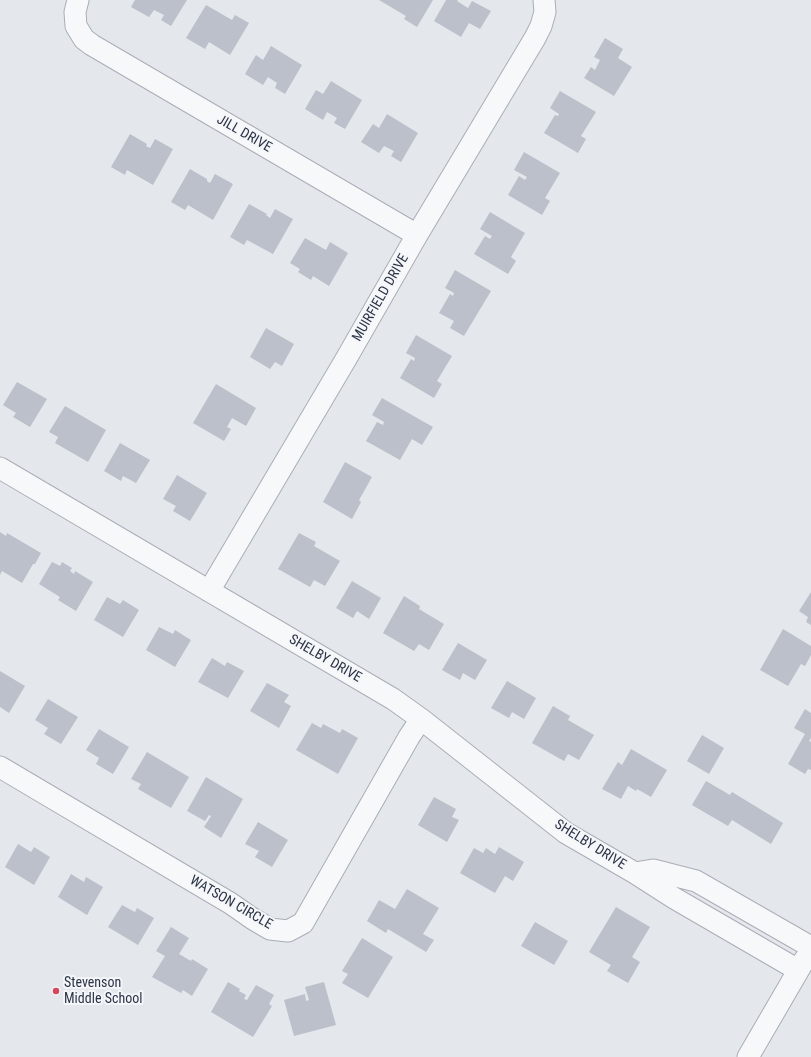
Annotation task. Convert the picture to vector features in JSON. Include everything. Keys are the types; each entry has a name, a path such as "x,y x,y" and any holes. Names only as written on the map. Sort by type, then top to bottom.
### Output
{"street":[{"name":"JILL DRIVE","path":"78,0 75,12 76,26 84,39 92,45 417,235"},
{"name":"MUIRFIELD DRIVE","path":"209,591 342,366 417,235 535,38 541,26 545,12 544,1"},
{"name":"SHELBY DRIVE","path":"0,468 393,699 566,833 798,970"},
{"name":"WATSON CIRCLE","path":"0,767 230,903 270,929 288,931 303,922 420,719"},
{"name":"SHELBY DRIVE","path":"635,874 653,870 696,881 811,948"},
{"path":"748,1057 811,948"}],"building":[{"path":"135,0 187,0 171,26 161,20 164,15 154,10 149,17 131,7"},
{"path":"379,0 433,0 417,27 404,19 406,16"},
{"path":"446,0 458,0 457,1 468,8 472,1 491,11 480,29 469,23 461,37 434,21"},
{"path":"206,5 232,20 235,15 249,23 230,55 209,42 205,49 186,38"},
{"path":"605,38 623,49 618,58 632,67 614,96 584,78 591,67 595,70 600,60 594,57"},
{"path":"271,46 302,65 285,94 275,88 277,83 268,77 263,85 245,74 256,55 263,60"},
{"path":"331,81 362,100 345,129 334,123 337,118 327,112 323,120 305,109 316,90 323,94"},
{"path":"560,91 596,112 581,136 586,139 578,153 544,133 555,115 558,116 559,114 550,108"},
{"path":"387,114 418,133 401,162 391,156 394,151 384,146 379,153 361,142 373,124 379,128"},
{"path":"130,134 147,144 146,146 150,148 155,139 173,149 153,185 127,170 125,175 111,167"},
{"path":"524,152 560,173 545,198 550,201 542,215 508,195 519,176 525,180 527,177 514,170"},
{"path":"190,169 207,179 210,183 215,174 233,184 213,220 188,205 185,210 171,202"},
{"path":"249,204 267,214 266,215 270,218 275,209 293,219 273,254 247,240 244,245 230,237"},
{"path":"490,212 525,233 511,257 516,261 508,274 474,254 485,236 490,239 492,236 480,229"},
{"path":"305,238 326,250 330,242 348,253 329,286 313,276 311,280 298,272 300,269 290,263"},
{"path":"455,270 491,291 464,336 450,328 454,321 439,313 450,294 453,296 454,293 445,288"},
{"path":"266,328 294,344 282,366 275,362 270,369 250,357"},
{"path":"416,335 452,356 437,381 442,384 434,398 400,378 411,359 414,361 415,358 406,353"},
{"path":"17,382 47,399 30,427 13,417 16,413 3,405"},
{"path":"216,384 256,408 246,426 232,418 227,427 231,429 224,441 193,423"},
{"path":"382,398 433,427 422,445 412,439 400,460 366,441 377,422 383,425 384,422 372,415"},
{"path":"65,406 106,430 88,462 55,443 58,437 49,432"},
{"path":"120,443 150,460 136,483 123,476 121,481 104,471"},
{"path":"345,462 372,477 359,500 361,502 352,519 323,502"},
{"path":"177,475 207,493 190,521 173,511 176,506 163,499"},
{"path":"0,532 6,536 7,533 41,553 22,583 2,571 0,575"},
{"path":"299,533 316,542 314,546 340,561 325,586 314,580 310,587 278,569"},
{"path":"52,562 60,566 62,562 72,568 70,571 74,574 75,571 93,582 76,611 58,600 60,597 39,584"},
{"path":"352,581 381,598 369,619 357,611 353,618 336,608"},
{"path":"811,592 811,625 806,622 808,617 799,611"},
{"path":"404,596 420,606 419,609 444,624 429,650 419,644 414,651 383,633"},
{"path":"107,597 120,604 123,600 139,610 123,637 94,620"},
{"path":"159,627 173,634 175,630 191,640 175,667 146,650"},
{"path":"783,629 811,646 811,655 805,666 801,664 788,686 760,670"},
{"path":"458,643 487,660 475,680 463,673 460,680 442,670"},
{"path":"212,658 225,666 227,662 244,671 228,698 198,682"},
{"path":"0,671 25,686 9,713 0,707"},
{"path":"507,681 536,698 524,719 512,712 509,718 491,708"},
{"path":"267,683 289,695 284,702 291,706 279,728 250,711"},
{"path":"48,699 78,717 61,744 44,734 48,728 35,720"},
{"path":"553,706 570,716 568,720 594,735 579,760 568,754 564,761 532,743"},
{"path":"805,709 811,713 811,738 809,741 811,742 811,770 808,769 805,774 788,764 805,734 794,728"},
{"path":"312,723 321,728 323,724 340,733 342,729 358,738 338,774 296,750"},
{"path":"99,729 129,747 113,774 96,764 99,758 86,750"},
{"path":"702,735 724,748 709,774 687,761"},
{"path":"631,749 667,770 651,797 628,786 621,799 602,789 618,762 622,765"},
{"path":"147,752 189,777 171,808 138,789 141,784 131,779"},
{"path":"206,777 243,799 221,838 204,827 211,816 209,815 205,821 187,811"},
{"path":"706,781 730,795 732,792 783,823 771,844 732,820 728,826 692,805"},
{"path":"434,797 456,809 452,817 459,820 447,842 418,825"},
{"path":"258,822 288,840 272,867 255,857 259,851 245,844"},
{"path":"18,844 31,852 34,847 50,857 34,885 5,867"},
{"path":"499,847 524,862 513,881 505,876 495,893 460,873 474,848 483,853 486,848 495,854"},
{"path":"71,874 84,882 86,877 103,887 87,915 58,897"},
{"path":"407,889 439,908 423,934 434,940 426,952 388,929 386,933 367,921 379,900 395,909"},
{"path":"122,905 135,912 137,908 154,918 138,945 108,927"},
{"path":"616,907 650,927 632,957 640,962 628,983 607,971 611,965 589,952"},
{"path":"535,922 568,941 554,965 521,946"},
{"path":"171,927 189,938 179,954 191,961 192,959 208,969 192,996 183,990 181,993 152,977 165,956 156,951"},
{"path":"362,938 393,957 368,998 342,983 348,974 342,971"},
{"path":"228,982 240,989 239,991 246,995 244,999 247,1000 256,985 274,995 269,1004 272,1006 253,1037 211,1012"},
{"path":"324,982 336,1025 294,1036 284,1000 305,994 306,1001 309,1000 305,987"}],"place":[{"name":"Stevenson Middle School","path":"56,991"}]}
